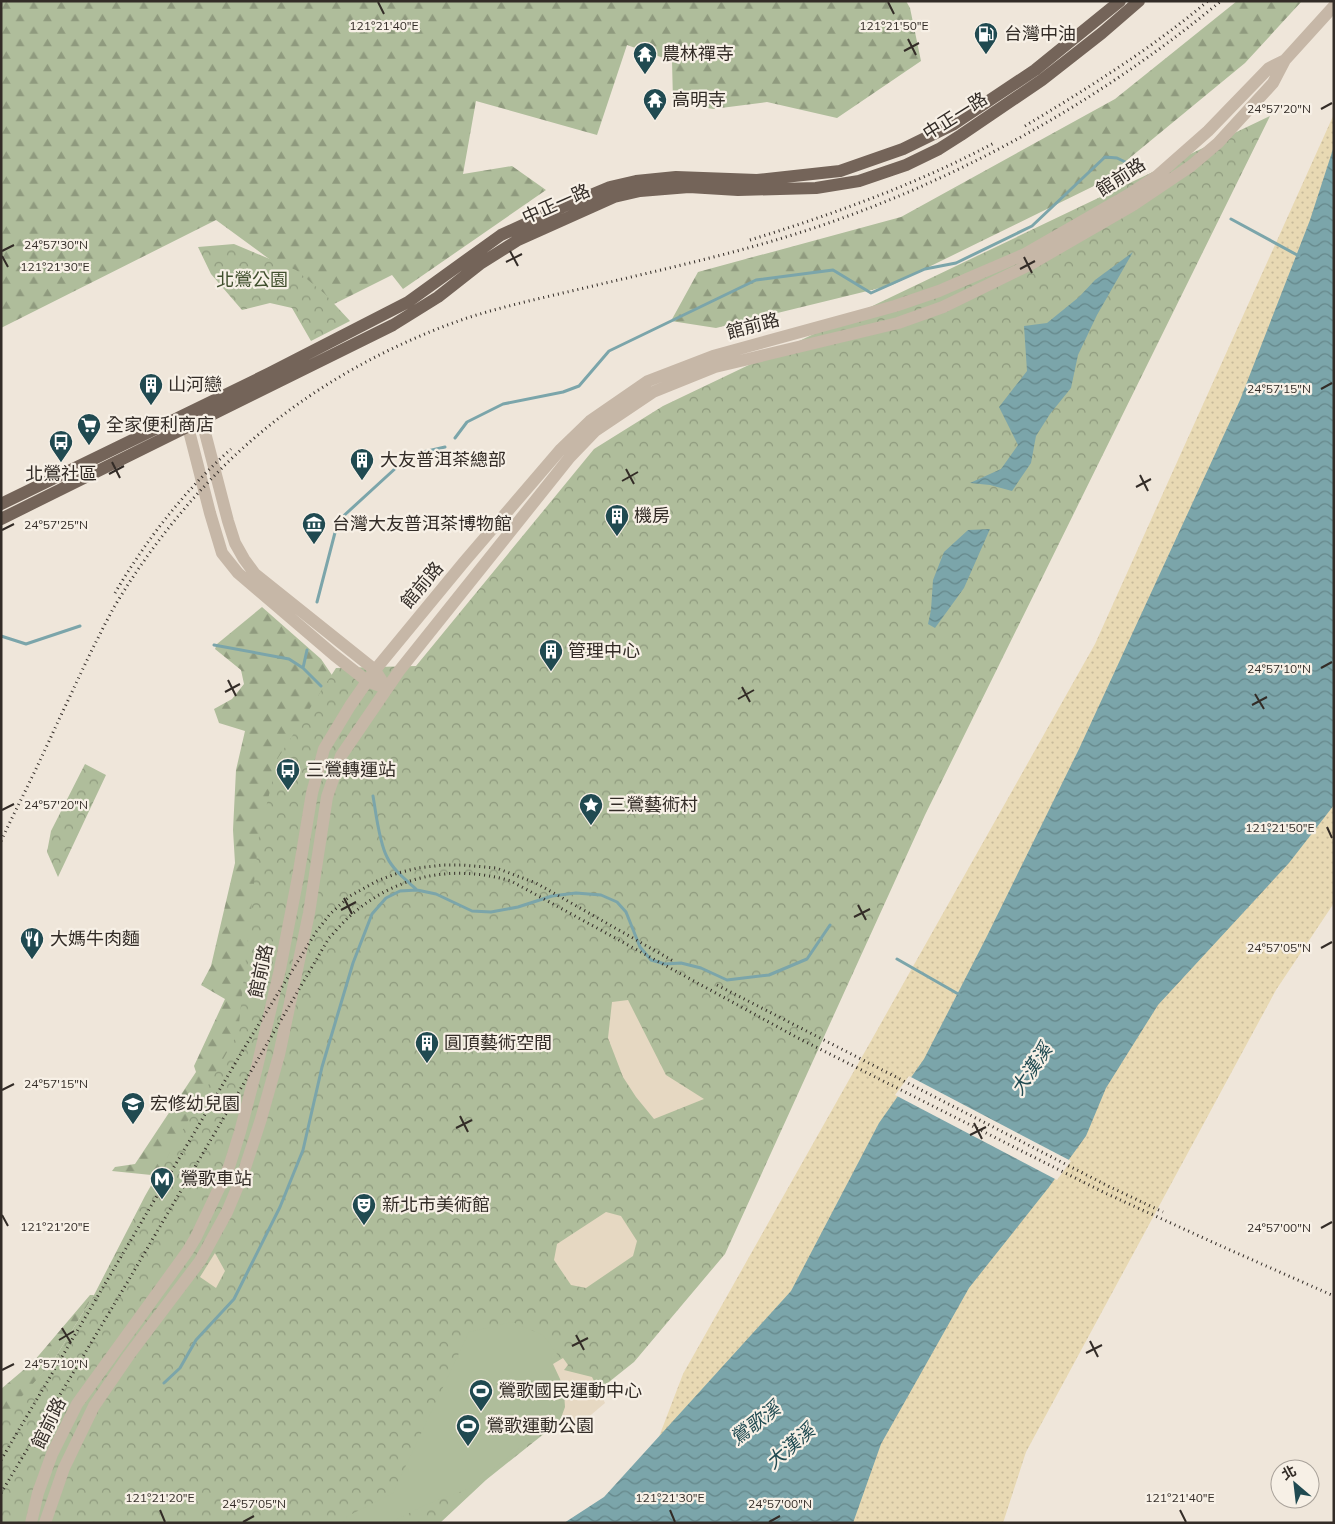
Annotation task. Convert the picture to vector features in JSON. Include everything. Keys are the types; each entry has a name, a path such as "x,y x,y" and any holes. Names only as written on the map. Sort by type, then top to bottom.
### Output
{"main road":[{"name":"中正一路","path":"1,504 270,373 408,302 501,235 610,187 676,177 758,180 840,171 903,149 954,124 1035,70 1120,1"},
{"name":"中正一路","path":"1,519 393,325 438,297 480,264 518,240 614,197 640,191 689,187 738,190 816,188 860,181 906,165 939,149 1042,80 1139,1"}],"street":[{"name":"館前路","path":"45,1523 64,1468 94,1406 129,1355 200,1261 227,1212 243,1174 279,1055 309,913 327,797 341,756 386,688 570,458 595,431 653,392 715,367 898,322 943,307 1030,264 1133,205 1191,166 1218,143 1273,83 1284,60 1334,6"},
{"name":"館前路","path":"31,1523 38,1492 52,1454 77,1404 187,1252 229,1167 257,1067 278,978 314,784 324,749 375,670 464,562 561,449 590,421 648,381 712,356 895,306 939,292 1025,254 1128,195 1157,176 1208,131 1269,68 1284,60"},
{"path":"191,412 202,421 228,522 235,543 244,559 255,574 375,670 386,688 367,681 334,655 238,573 222,552 188,427 191,412"}],"green space":[{"path":"1,1 906,1 910,8 921,61 837,118 767,102 713,109 673,101 672,61 627,45 597,135 476,101 463,174 512,166 546,190 403,289 392,275 332,305 216,220 1,328"},
{"path":"1237,1 1302,1 1245,63 1098,184 892,285 716,328 671,321 698,272 901,217 1115,99"},
{"name":"三鶯藝術村","path":"1270,116 925,815 725,1254 634,1362 486,1480 440,1523 1,1523 1,1420 53,1361 94,1295 145,1196 238,1033 259,836 278,758 336,668 416,666 594,449 663,406"},
{"name":"北鶯公園","path":"234,244 296,270 325,294 350,321 311,341 292,308 270,303 242,310 211,274 198,247"},
{"path":"262,607 321,659 336,681 237,1048 161,1176 112,1171 115,1167 135,1164 196,1072 194,1066 225,999 201,985 211,966 235,863 233,830 236,770 245,731 219,723 214,709 232,699 244,684 241,670 215,649 217,644"},
{"path":"85,764 106,775 58,877 47,852 51,831"},
{"path":"90,1295 94,1295 53,1361 1,1423 1,1389 34,1361"},
{"name":"鶯歌運動公園","path":"512,1322 543,1335 566,1366 576,1404 468,1489 425,1505 390,1523 349,1523 346,1517 393,1493 469,1332"}],"sand":[{"path":"1334,114 1334,903 1276,990 1026,1452 1003,1523 626,1523 683,1374 1095,644"}],"shaded area":[{"path":"628,1000 666,1075 704,1099 654,1119 636,1097 623,1077 608,1038 612,1002"},
{"path":"606,1212 621,1216 637,1241 633,1256 586,1288 571,1285 554,1260 557,1244"},
{"path":"215,1253 225,1271 216,1288 200,1277"},
{"path":"563,1358 568,1365 564,1370 592,1377 605,1403 572,1431 561,1418 565,1407 564,1393 553,1364"}],"water":[{"path":"1334,146 1334,805 1289,863 1158,1005 1106,1088 1086,1136 1049,1187 969,1288 881,1444 853,1523 564,1523 604,1497 791,1291 879,1123 924,1059 1079,749 1240,400 1310,220"},
{"path":"1133,252 1097,315 1078,355 1071,388 1050,414 1036,436 1031,463 1012,491 990,485 970,483 1001,469 1018,445 999,407 1027,371 1024,326 1047,323 1079,297 1095,280"},
{"path":"990,529 964,588 935,628 928,624 933,580 944,552 968,530"}],"pier":[{"path":"909,1076 1071,1161 1057,1180 895,1095"}],"waterway":[{"path":"455,438 467,422 503,404 563,392 579,386 609,351 756,280 833,270 871,293 925,269 956,263 1032,226 1105,157 1117,158 1144,171"},
{"path":"1231,219 1299,256"},
{"path":"317,602 338,521 410,455 445,447"},
{"path":"1,636 26,644 80,626"},
{"path":"214,645 289,659 303,668 321,686"},
{"path":"303,668 307,650"},
{"path":"373,796 384,851 396,870 416,889"},
{"path":"164,1383 180,1368 196,1340 234,1299 280,1207 303,1150 322,1067 353,963 372,914 386,898 400,891 417,890 436,894 472,911 491,912 518,907 552,896 576,893 601,895 617,902 626,912 640,947 651,960 665,964 681,963 701,968 727,980 769,975 807,959 830,925"},
{"path":"897,959 960,995"}],"railway":[{"path":"1025,126 1142,52 1208,1"},
{"path":"1,841 98,638 125,589 151,551 180,513 228,462 281,416 310,396 370,360 402,344 467,318 523,302 746,249 830,222 891,199 950,173 1007,144 1063,112 1118,78 1170,41 1221,1"},
{"path":"750,240 813,220 875,197 935,172 994,143"},
{"path":"115,593 167,516 198,481 231,449"},
{"path":"1,1460 249,1040 316,932 330,914 350,896 377,881 418,868 443,865 496,868 536,883 675,962"},
{"path":"1,1493 124,1288 329,938 347,918 368,902 406,882 426,877 468,874 511,881 798,1038 1103,1192 1334,1296"},
{"path":"717,985 1108,1186 1163,1212"}],"place":[{"name":"台灣中油","path":"986,55"},
{"name":"農林禪寺","path":"645,75"},
{"name":"高明寺","path":"655,121"},
{"name":"山河戀","path":"151,406"},
{"name":"全家便利商店","path":"89,446"},
{"name":"北鶯社區","path":"61,463"},
{"name":"大友普洱茶總部","path":"362,481"},
{"name":"機房","path":"617,537"},
{"name":"台灣大友普洱茶博物館","path":"314,545"},
{"name":"管理中心","path":"551,672"},
{"name":"三鶯轉運站","path":"288,791"},
{"name":"三鶯藝術村","path":"591,826"},
{"name":"大媽牛肉麵","path":"32,960"},
{"name":"圓頂藝術空間","path":"427,1064"},
{"name":"宏修幼兒園","path":"133,1125"},
{"name":"鶯歌車站","path":"162,1200"},
{"name":"新北市美術館","path":"364,1226"},
{"name":"鶯歌國民運動中心","path":"481,1412"},
{"name":"鶯歌運動公園","path":"468,1447"}],"water label":[{"name":"大漢溪","path":"1031,1069"},
{"name":"鶯歌溪","path":"755,1423"},
{"name":"大漢溪","path":"790,1446"}]}
